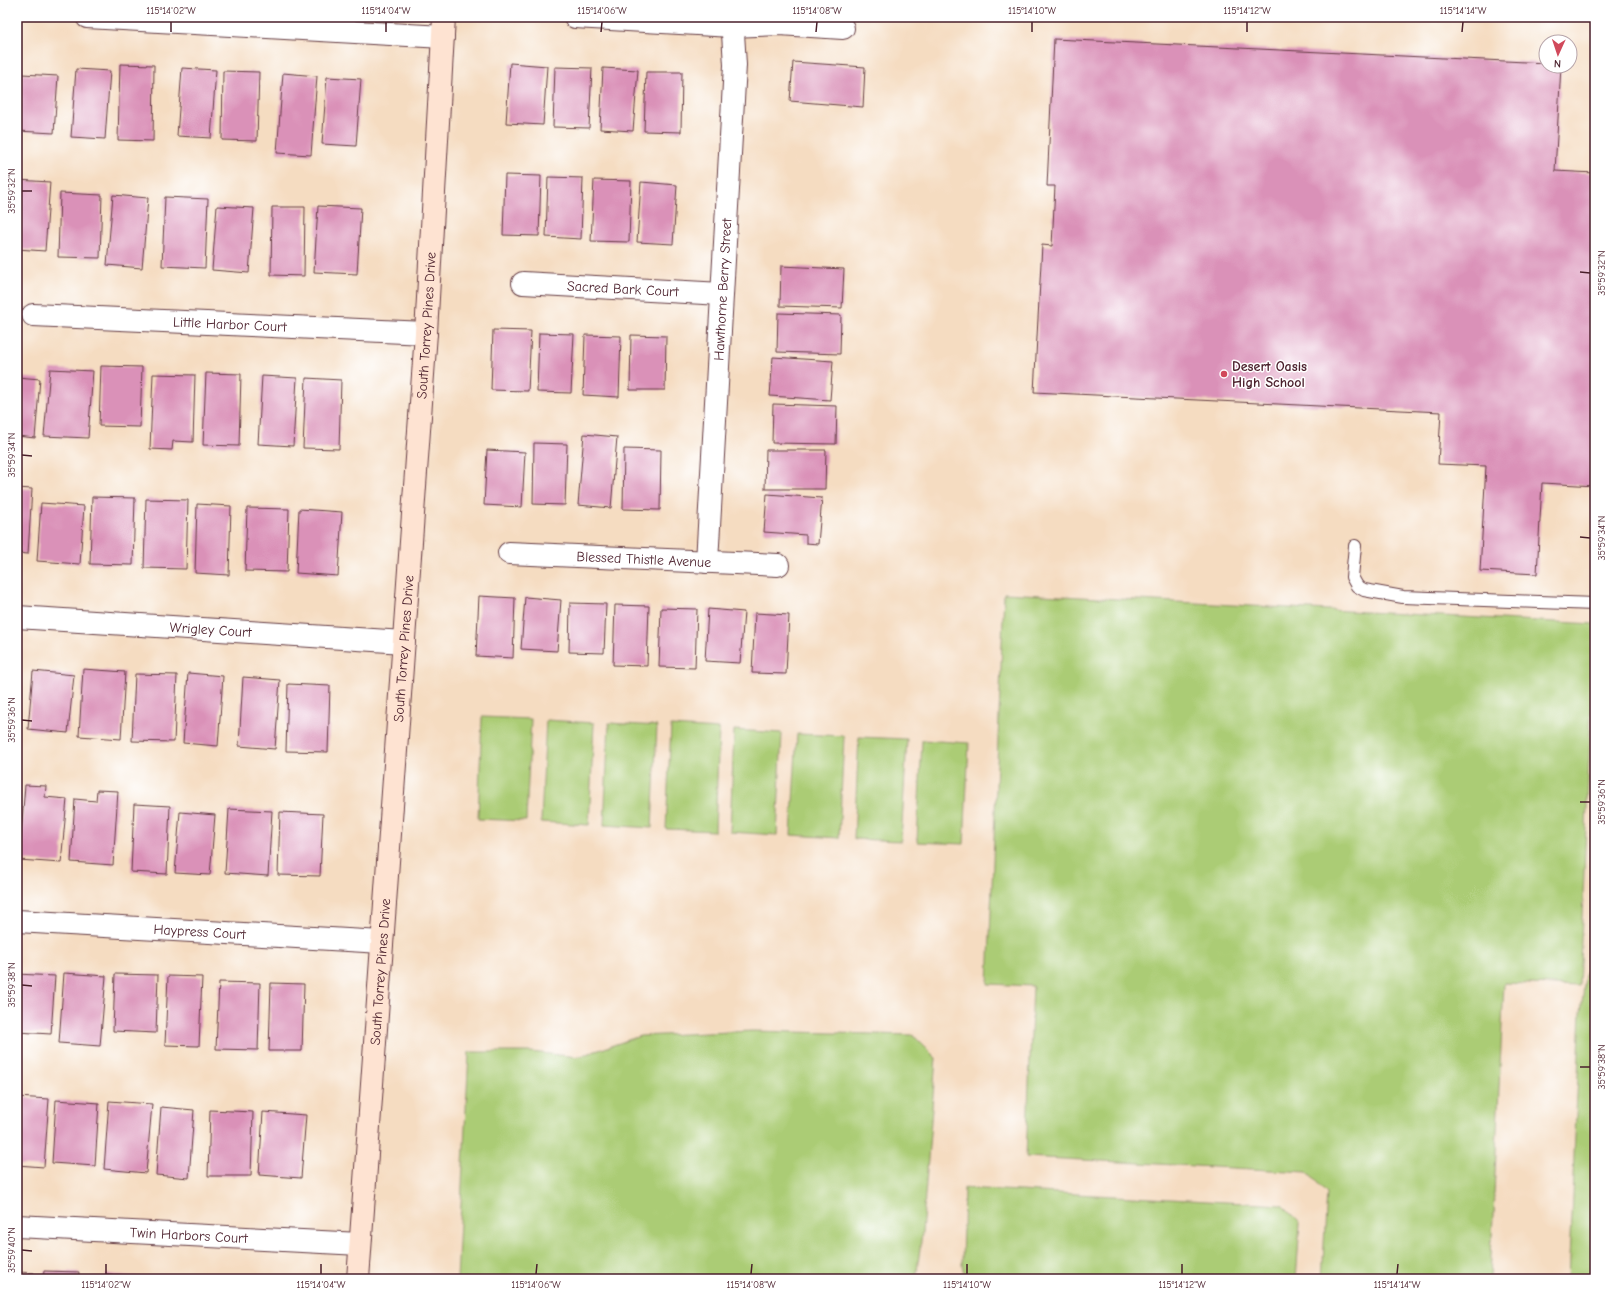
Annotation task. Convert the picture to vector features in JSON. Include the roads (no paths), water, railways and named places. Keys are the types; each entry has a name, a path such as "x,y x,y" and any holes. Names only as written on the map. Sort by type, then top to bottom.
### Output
{"street":[{"path":"87,17 443,27"},
{"path":"575,17 732,22 844,28"},
{"name":"Hawthorne Berry Street","path":"707,562 735,65 732,22"},
{"name":"South Torrey Pines Drive","path":"358,1279 426,333 443,27"},
{"name":"Sacred Bark Court","path":"523,283 722,294"},
{"name":"Little Harbor Court","path":"33,315 426,333"},
{"name":"Blessed Thistle Avenue","path":"509,554 778,565"},
{"name":"Wrigley Court","path":"17,617 404,642"},
{"name":"Haypress Court","path":"17,921 382,942"},
{"name":"Twin Harbors Court","path":"17,1226 360,1244"}],"lane":[{"path":"1355,546 1352,577 1357,586 1364,590 1403,598 1595,604"}],"place":[{"name":"Desert Oasis High School","path":"1224,374"}]}
